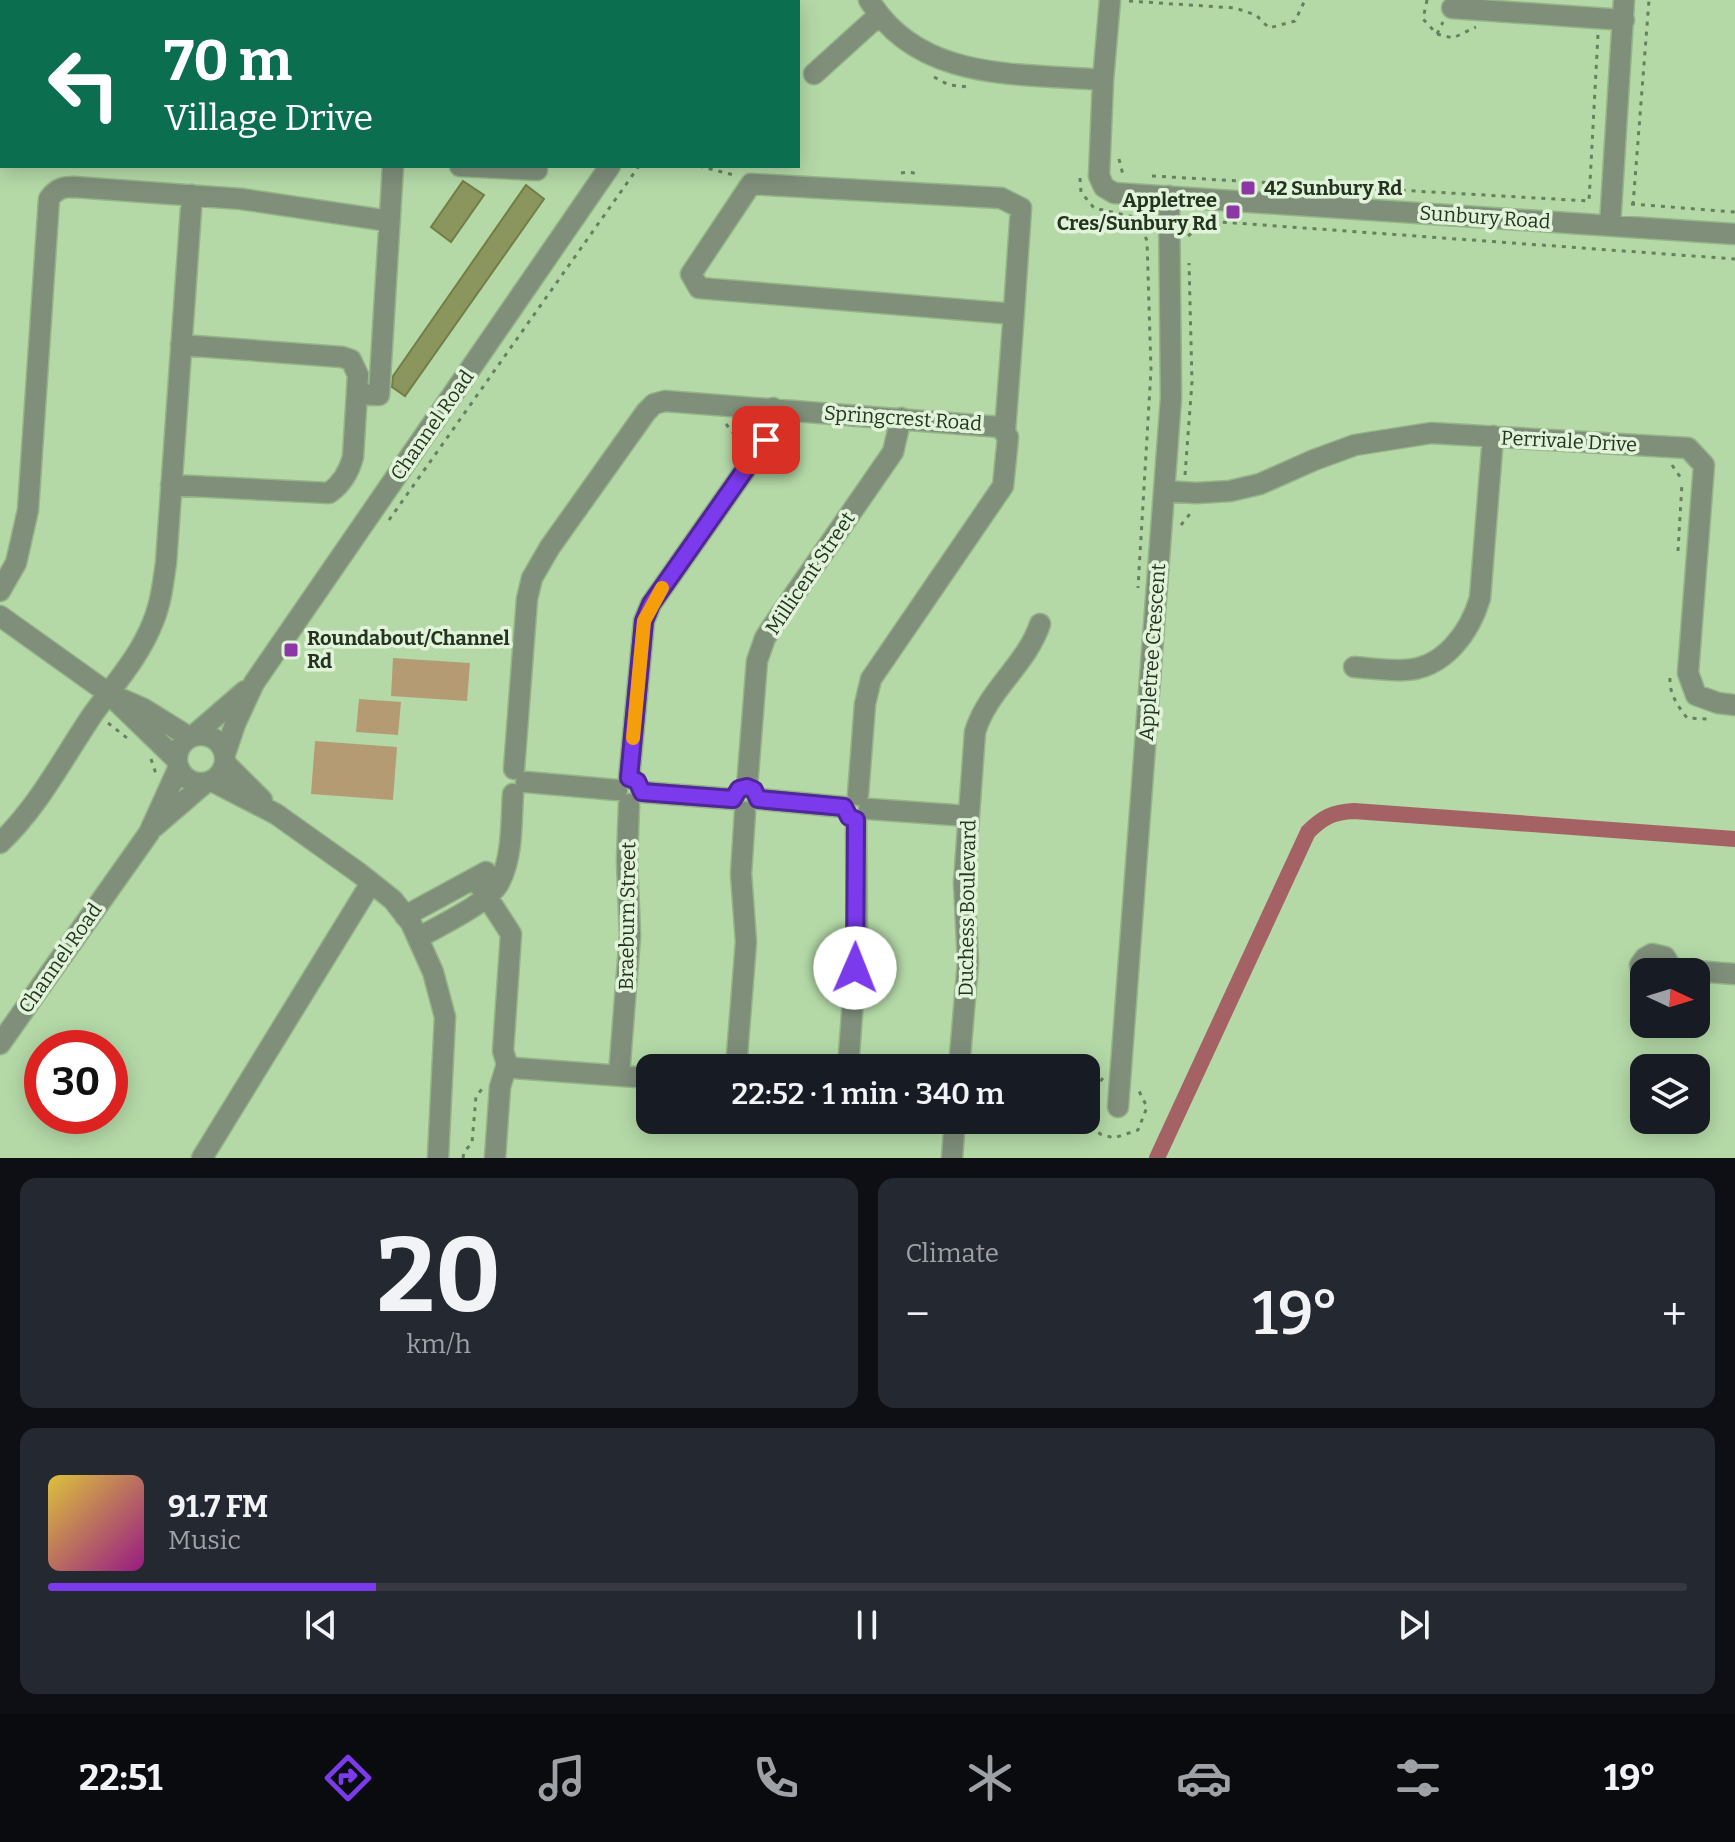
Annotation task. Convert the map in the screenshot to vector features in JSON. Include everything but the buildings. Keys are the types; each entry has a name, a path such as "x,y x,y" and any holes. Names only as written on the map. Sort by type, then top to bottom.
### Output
{"street":[{"path":"1099,175 1103,80 1117,1"},
{"path":"814,74 874,8 907,42 951,65 985,71 1103,80"},
{"path":"1452,8 1599,18 1624,10 1610,225"},
{"path":"357,394 379,395 393,168"},
{"path":"498,168 537,170"},
{"name":"Channel Road","path":"225,758 235,724 254,683 609,168"},
{"name":"Sunbury Road","path":"1099,175 1104,187 1114,193 1735,234"},
{"path":"1005,431 1014,314 1021,208 1001,198 751,184 691,274 699,288 1014,314"},
{"path":"0,591 16,563 28,510 49,199 54,192 63,187 241,199 389,221"},
{"path":"0,843 16,828 53,777 139,648 161,599 192,195"},
{"name":"Appletree Crescent","path":"1118,1107 1171,398 1169,196"},
{"path":"171,485 329,493 339,486 350,468 357,394 355,365 342,357 181,345"},
{"name":"Springcrest Road","path":"418,938 486,897 500,882 507,858 518,782 527,599 538,566 654,404 665,401 991,424 1005,431 1008,451 1003,486 871,679 865,704 857,808 857,946 849,1054"},
{"name":"Braeburn Street","path":"619,1075 630,936 627,861 629,791 644,621 651,604 766,440 771,430 773,408"},
{"name":"Millicent Street","path":"737,1054 746,942 741,874 760,649 893,452 901,418"},
{"name":"Perrivale Drive","path":"1164,491 1230,491 1260,484 1355,445 1431,433 1688,448 1704,465 1688,673 1696,695 1735,705"},
{"path":"1354,667 1406,670 1443,655 1462,639 1474,618 1480,598 1493,436"},
{"path":"0,616 108,693 177,764 185,778 194,783 209,782 219,776 225,758"},
{"name":"Duchess Boulevard","path":"960,1054 968,962 963,891 977,726 1040,624"},
{"name":"Channel Road","path":"191,736 254,683"},
{"path":"108,693 191,736 209,736 222,746 225,758 276,814"},
{"path":"177,764 178,749 191,736"},
{"name":"Channel Road","path":"0,1044 149,833 177,764"},
{"path":"209,782 276,814 393,900 405,916 433,972 445,1017 438,1158"},
{"name":"Channel Road","path":"149,833 209,782"},
{"path":"518,782 968,816"},
{"path":"405,916 507,858"},
{"path":"475,878 511,934 503,1051 507,1064 500,1087 495,1158"},
{"path":"202,1158 371,883"},
{"path":"1646,958 1657,954 1665,958"},
{"path":"1710,973 1735,974"},
{"path":"507,1064 514,1068 636,1077"},
{"path":"952,1158 954,1134"}],"path":[{"path":"1117,1 1235,8 1256,15 1269,28 1295,21 1305,0"},
{"path":"1427,0 1423,19 1437,34 1452,8"},
{"path":"1633,205 1649,0"},
{"path":"1589,201 1599,18"},
{"path":"707,168 748,179 751,184"},
{"path":"1123,175 1080,172 1081,192 1094,208 1138,218 1147,241 1151,370 1137,589"},
{"path":"1138,176 1735,212"},
{"path":"1188,236 1207,221 1735,259"},
{"path":"714,404 717,415 742,445"},
{"path":"1658,464 1673,465 1683,481"},
{"path":"1180,538 1181,523 1197,505"},
{"path":"1104,1078 1090,1097 1090,1119 1100,1134 1114,1138 1138,1130 1147,1107 1137,1087"}],"shaded area":[{"path":"393,658 470,663 467,701 391,696"},
{"path":"359,699 401,702 398,735 356,732"},
{"path":"315,741 397,747 393,800 311,794"}],"waterway":[{"path":"1157,1158 1308,832 1324,819 1354,811 1735,839"}],"slow traffic":[{"path":"633,738 644,621 662,588"}],"place":[{"name":"42 Sunbury Rd","path":"1248,188"},
{"name":"Appletree Cres/Sunbury Rd","path":"1233,212"},
{"name":"Roundabout/Channel Rd","path":"291,650"}],"route":[{"path":"766,440 651,604 644,621 629,778 637,781 642,792 733,799 739,789 747,787 754,790 758,799 844,807 849,817 856,820 855,968"}]}
